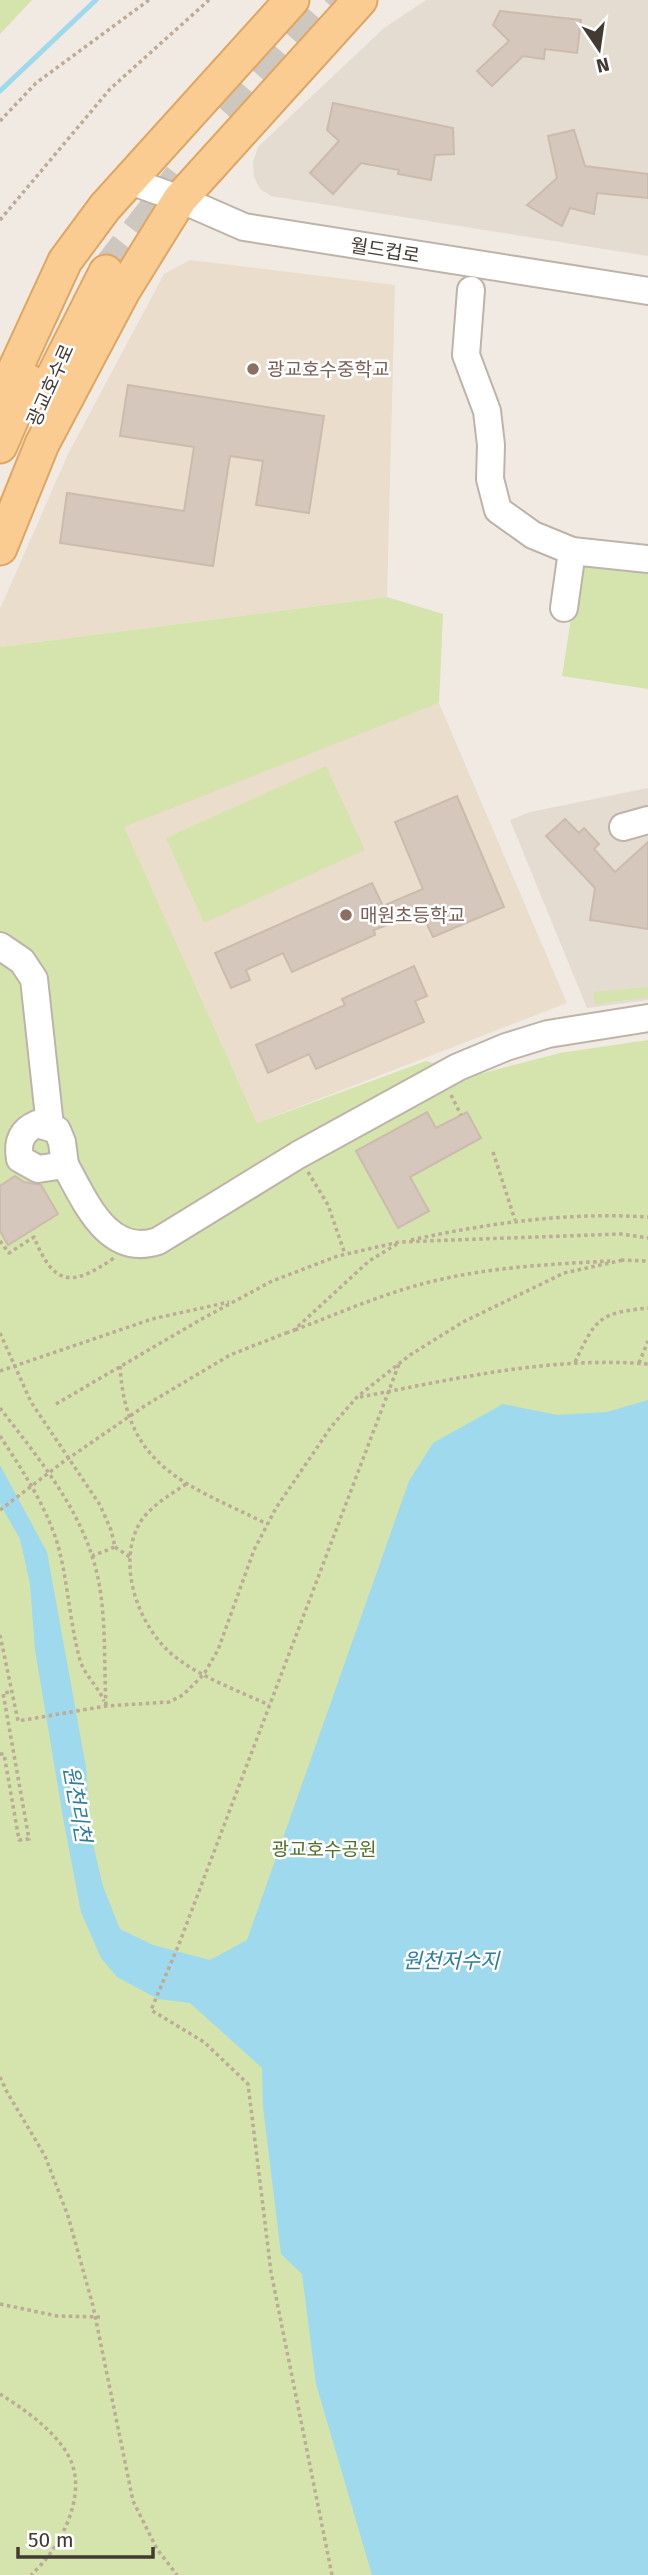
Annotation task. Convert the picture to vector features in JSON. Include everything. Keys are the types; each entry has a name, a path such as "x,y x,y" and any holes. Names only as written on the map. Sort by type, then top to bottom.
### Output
{"main road":[{"path":"0,402 65,261 105,207 292,0"},
{"path":"0,548 42,444 123,291 180,199 360,0"},
{"name":"광교호수로","path":"0,446 94,268 56,368 0,500"}],"street":[{"name":"월드컵로","path":"130,181 244,227 648,291"},
{"path":"471,290 466,355 487,411 491,479 498,510 533,535 572,551 648,559"},
{"path":"564,608 572,551"},
{"path":"0,946 22,961 34,979 50,1126"},
{"path":"65,1165 38,1169 9,1152 27,1129 37,1124 57,1130 62,1142 65,1165 107,1233 122,1241 147,1244 158,1241 298,1155 458,1067 506,1047 579,1028 648,1018"}],"path":[{"path":"0,121 36,83 149,0"},
{"path":"0,220 110,89 209,0"},
{"path":"455,1103 461,1115"},
{"path":"493,1152 515,1220"},
{"path":"298,1155 328,1205 345,1254"},
{"path":"56,1404 272,1281 345,1254 515,1220 619,1215 648,1217"},
{"path":"293,1331 369,1261 399,1242 621,1234 648,1238"},
{"path":"0,1241 9,1254 34,1237 49,1269 60,1276 75,1279 87,1275 116,1257"},
{"path":"0,1634 18,1721 106,1706 169,1702 183,1695 204,1674 218,1650 254,1550 267,1524 302,1467 331,1427 358,1397 399,1364 463,1322 564,1273 622,1260"},
{"path":"0,1510 63,1462 146,1405 230,1355 286,1333 408,1289 463,1275 533,1265 648,1261"},
{"path":"0,1371 152,1319 234,1301"},
{"path":"575,1363 602,1318 608,1314 648,1308"},
{"path":"0,1333 31,1402 100,1505 115,1547 130,1556"},
{"path":"639,1363 648,1341"},
{"path":"331,2575 271,2272 248,2084 204,2042 151,2010 179,1944 399,1364"},
{"path":"358,1397 540,1365 648,1364"},
{"path":"120,1366 125,1403 146,1450 157,1463 186,1484 267,1524"},
{"path":"0,1408 67,1500 85,1535 100,1590 106,1706"},
{"path":"0,1436 20,1466 51,1525 57,1542 80,1660 87,1677 100,1692 106,1706"},
{"path":"186,1484 158,1504 142,1520 134,1534 130,1556 133,1587 147,1622 169,1651 204,1674 269,1705"},
{"path":"92,1556 115,1547"},
{"path":"0,1754 4,1754 19,1840 29,1839 3,1693 12,1692"},
{"path":"0,2077 45,2156 68,2216 97,2316 133,2501 152,2541 177,2575"},
{"path":"0,2304 58,2316 97,2316"},
{"path":"0,2395 58,2441 69,2456 74,2471 72,2508 62,2533 44,2562 30,2575"}],"shaded area":[{"path":"426,0 648,0 648,256 271,196 260,189 254,177 253,162 258,147 384,28"},
{"name":"광교호수중학교","path":"190,260 395,285 387,597 0,647 0,609 68,454 164,274"},
{"name":"매원초등학교","path":"439,703 567,1003 257,1123 123,826"},
{"path":"648,788 648,1000 587,1008 510,820 530,812"}],"green space":[{"path":"0,0 32,0 0,34"},
{"path":"580,561 648,572 648,689 562,676"},
{"name":"광교호수공원","path":"387,597 443,614 439,703 124,827 257,1123 426,1061 476,1075 560,1053 648,1040 648,2575 0,2575 0,647"},
{"path":"326,766 365,850 204,923 166,838"},
{"path":"648,987 648,997 595,1004 593,992"}],"water":[{"name":"원천저수지","path":"648,1400 648,2575 372,2575 316,2384 302,2274 281,2254 263,2107 262,2068 190,2003 158,1999 117,1977 101,1958 81,1912 35,1650 30,1584 20,1539 0,1504 0,1465 47,1552 86,1767 90,1832 103,1886 120,1929 153,1945 210,1960 247,1940 409,1481 433,1443 503,1404 557,1415 607,1412"}],"building":[{"path":"500,11 581,20 577,53 545,49 544,59 523,56 492,86 477,71 509,41 493,25"},
{"path":"333,103 453,128 454,154 435,155 431,180 398,174 399,170 361,163 333,194 310,173 339,141 327,130"},
{"path":"574,130 585,166 648,174 648,198 597,193 594,214 570,208 562,226 527,205 557,178 548,136"},
{"path":"128,385 324,416 309,513 256,505 263,461 230,456 213,566 60,543 67,493 184,511 194,447 120,436"},
{"path":"457,796 504,907 433,937 421,911 374,930 375,935 292,972 283,953 246,970 250,980 231,988 215,953 372,883 383,906 423,889 395,822"},
{"path":"565,819 579,833 584,828 599,844 594,849 615,872 648,842 648,929 590,920 595,888 546,836"},
{"path":"414,966 427,996 415,1001 424,1022 316,1069 309,1054 268,1073 256,1045 345,1005 342,999"},
{"path":"427,1112 436,1128 467,1112 481,1138 410,1177 429,1211 398,1228 356,1151"},
{"path":"15,1176 24,1182 41,1185 58,1214 8,1245 0,1231 0,1186"}],"waterway":[{"name":"원천리천","path":"0,91 96,0"}],"tunnel":[{"path":"231,118 336,0"},
{"path":"106,272 180,177"}],"place":[{"name":"광교호수중학교","path":"253,369"},
{"name":"매원초등학교","path":"346,915"}]}
